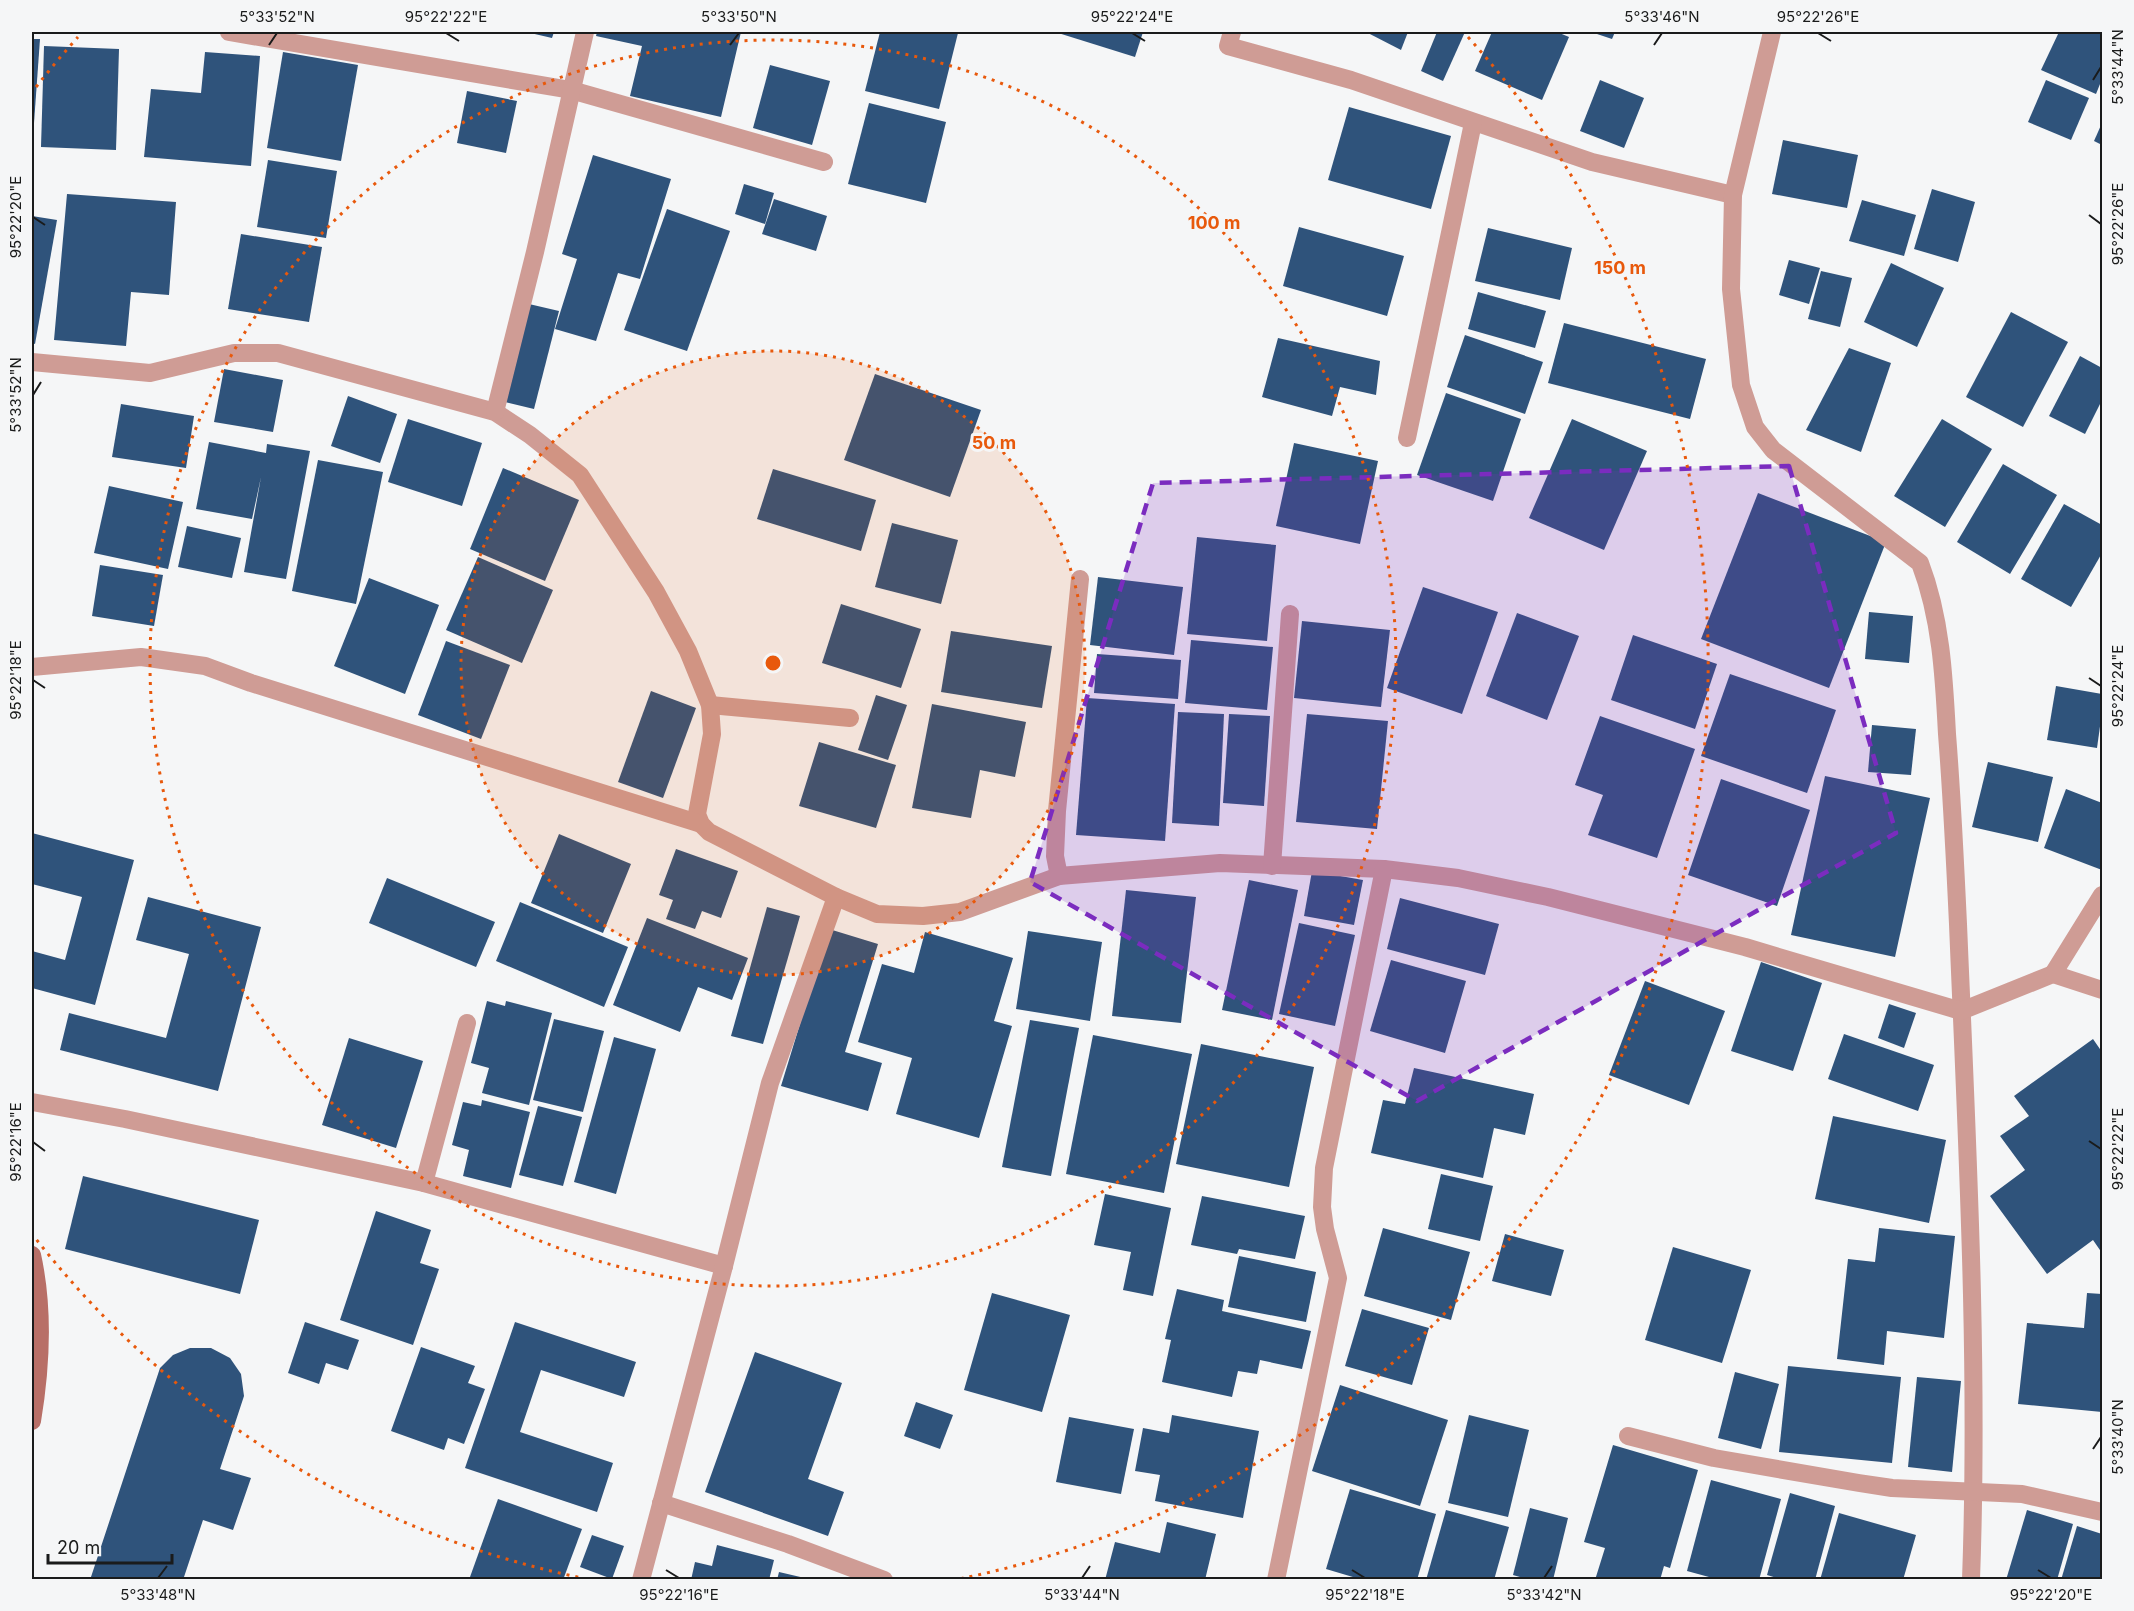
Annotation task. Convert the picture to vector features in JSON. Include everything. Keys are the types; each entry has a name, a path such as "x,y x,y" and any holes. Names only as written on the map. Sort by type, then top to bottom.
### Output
{"street":[{"path":"229,32 572,90 824,162"},
{"path":"495,412 535,252 585,32"},
{"path":"1232,32 1228,46 1350,80 1592,162 1733,195"},
{"path":"1772,32 1733,195 1731,289 1742,385 1755,427 1773,450 1920,563 1929,586 1942,651 1954,835 1970,1215 1974,1493 1971,1580"},
{"path":"1407,438 1473,123"},
{"path":"32,362 150,373 234,353 278,353 495,412 531,435 580,475 656,592 688,651 710,705 712,734 697,814 702,824 710,832 836,897 877,914 923,916 960,912 1059,876 1220,863 1384,869 1458,878 1548,897 1745,947 1961,1011 2054,974 2103,895"},
{"path":"1059,876 1054,856 1057,811 1080,579"},
{"path":"1272,866 1290,614"},
{"path":"32,667 141,657 205,666 251,683 702,824"},
{"path":"710,705 850,718"},
{"path":"1276,1580 1338,1278 1325,1229 1322,1207 1324,1168 1384,869"},
{"path":"641,1580 770,1083 836,897"},
{"path":"2054,974 2103,990"},
{"path":"424,1183 467,1023"},
{"path":"32,1102 125,1119 424,1183 724,1266"},
{"path":"32,1256 40,1316 39,1358 32,1421"},
{"path":"1628,1436 1714,1458 1859,1483 1892,1488 2022,1494 2103,1512"},
{"path":"661,1503 788,1544 884,1580"}],"highlighted area":[{"path":"1789,466 1896,833 1417,1101 1030,882 1153,483"}],"building":[{"path":"526,32 554,32 552,38"},
{"path":"597,32 741,32 721,117 630,96 642,46 596,36"},
{"path":"880,32 958,33 939,109 865,91"},
{"path":"1055,32 1143,32 1135,57"},
{"path":"1366,32 1408,32 1401,50"},
{"path":"1437,32 1465,32 1443,81 1421,71"},
{"path":"1492,32 1557,32 1569,37 1542,100 1475,71"},
{"path":"1591,32 1615,32 1612,39"},
{"path":"2059,32 2102,32 2102,79 2096,94 2041,70"},
{"path":"32,39 40,39 33,137 32,137"},
{"path":"44,46 119,49 116,150 41,147"},
{"path":"205,52 260,56 251,166 144,157 151,89 201,93"},
{"path":"283,52 358,65 341,161 267,148"},
{"path":"770,65 830,81 812,145 753,128"},
{"path":"1600,80 1644,98 1624,148 1580,131"},
{"path":"2046,80 2089,98 2071,140 2028,122"},
{"path":"467,91 517,101 506,153 457,143"},
{"path":"869,103 946,122 926,203 848,184"},
{"path":"1349,107 1451,136 1431,209 1328,180"},
{"path":"2102,123 2102,145 2094,141"},
{"path":"1783,140 1858,155 1847,208 1772,194"},
{"path":"593,155 671,179 640,279 618,273 596,341 555,329 577,259 562,254"},
{"path":"268,160 337,171 326,238 257,227"},
{"path":"744,184 774,193 765,224 735,214"},
{"path":"1932,189 1975,202 1958,262 1914,249"},
{"path":"67,194 176,202 169,295 131,292 126,346 54,340"},
{"path":"774,199 827,216 816,251 762,234"},
{"path":"1862,200 1916,215 1904,256 1849,241"},
{"path":"667,209 730,231 687,351 624,330"},
{"path":"32,216 57,220 35,344 32,343"},
{"path":"1299,227 1404,256 1387,316 1283,286"},
{"path":"1488,228 1572,248 1560,300 1475,281"},
{"path":"241,234 322,247 309,322 228,309"},
{"path":"1789,260 1820,268 1809,304 1779,295"},
{"path":"1891,263 1944,288 1917,347 1864,322"},
{"path":"1821,271 1852,278 1840,327 1808,319"},
{"path":"1478,292 1546,311 1535,348 1468,329"},
{"path":"529,304 559,311 534,409 505,402"},
{"path":"2011,312 2068,342 2023,427 1966,397"},
{"path":"1564,323 1706,359 1690,419 1548,383"},
{"path":"1465,335 1543,362 1525,414 1447,387"},
{"path":"1278,338 1380,361 1376,395 1340,387 1332,416 1262,397"},
{"path":"1849,348 1891,363 1861,452 1806,430"},
{"path":"2080,356 2102,368 2102,400 2085,434 2049,416"},
{"path":"224,369 283,380 273,432 214,422"},
{"path":"875,374 981,410 950,497 844,460"},
{"path":"1446,393 1521,419 1493,501 1417,475"},
{"path":"348,396 397,414 380,463 331,446"},
{"path":"121,404 194,416 186,468 112,457"},
{"path":"408,419 482,443 462,506 388,482"},
{"path":"1572,419 1647,451 1604,550 1529,518"},
{"path":"1942,419 1992,449 1945,527 1894,496"},
{"path":"209,442 266,453 267,444 310,451 286,579 244,572 261,477 252,519 196,509"},
{"path":"1294,443 1378,461 1360,544 1276,526"},
{"path":"318,460 383,472 356,604 292,591"},
{"path":"2003,464 2057,495 2010,574 1957,542"},
{"path":"503,468 579,500 545,581 470,549"},
{"path":"773,469 876,500 861,551 757,519"},
{"path":"109,486 183,502 168,569 94,553"},
{"path":"1758,493 1886,542 1829,688 1701,639"},
{"path":"2064,504 2102,525 2102,553 2071,607 2021,579"},
{"path":"892,523 958,540 941,604 875,587"},
{"path":"187,526 241,538 232,578 178,567"},
{"path":"1197,537 1276,545 1267,641 1187,634"},
{"path":"478,557 553,590 522,663 446,630"},
{"path":"100,565 163,575 154,626 92,616"},
{"path":"1098,577 1183,587 1174,655 1090,645"},
{"path":"369,578 439,605 405,694 334,666"},
{"path":"1423,587 1498,612 1462,714 1387,688"},
{"path":"841,604 921,629 901,688 822,663"},
{"path":"1869,612 1913,616 1909,663 1865,659"},
{"path":"1517,613 1579,636 1547,720 1486,696"},
{"path":"1302,621 1390,630 1381,707 1294,698"},
{"path":"951,631 1052,646 1042,708 941,692"},
{"path":"1633,635 1717,664 1695,729 1611,700"},
{"path":"1191,640 1273,647 1267,710 1185,703"},
{"path":"446,641 510,665 481,739 418,715"},
{"path":"1097,654 1181,660 1178,699 1094,693"},
{"path":"1730,674 1836,710 1807,793 1701,756"},
{"path":"2056,686 2102,694 2097,748 2047,740"},
{"path":"651,691 696,708 663,798 618,782"},
{"path":"876,695 907,705 888,760 858,750"},
{"path":"1087,698 1175,704 1165,841 1076,835"},
{"path":"932,704 1026,722 1015,777 980,770 971,818 912,808"},
{"path":"1178,712 1224,714 1219,826 1172,823"},
{"path":"1229,714 1270,716 1264,806 1223,803"},
{"path":"1307,714 1388,721 1377,829 1296,822"},
{"path":"1600,716 1695,749 1657,858 1588,835 1603,795 1575,785"},
{"path":"1872,725 1916,729 1911,775 1868,772"},
{"path":"819,742 896,765 876,828 799,806"},
{"path":"1988,762 2053,777 2038,842 1972,827"},
{"path":"1825,776 1930,798 1895,957 1791,935"},
{"path":"1721,779 1810,810 1777,906 1688,875"},
{"path":"2066,789 2102,803 2102,870 2044,848"},
{"path":"32,833 134,860 95,1005 32,988 32,951 65,960 82,897 32,884"},
{"path":"559,834 631,864 603,933 531,903"},
{"path":"676,849 738,871 721,918 702,911 695,929 666,919 673,900 659,895"},
{"path":"1312,871 1363,880 1354,925 1304,916"},
{"path":"387,878 495,922 476,967 369,923"},
{"path":"1249,880 1298,890 1272,1020 1222,1010"},
{"path":"1126,890 1196,897 1181,1023 1112,1016"},
{"path":"148,897 261,927 218,1091 60,1050 69,1013 166,1038 189,954 136,940"},
{"path":"1400,898 1499,924 1485,975 1387,949"},
{"path":"520,902 628,947 604,1007 496,961"},
{"path":"767,907 800,916 763,1044 731,1036"},
{"path":"647,918 748,958 732,1000 698,987 680,1032 613,1005"},
{"path":"1299,923 1355,935 1335,1026 1279,1014"},
{"path":"829,929 878,944 845,1052 882,1063 868,1111 781,1086"},
{"path":"1028,931 1102,942 1090,1021 1016,1009"},
{"path":"925,932 1013,958 994,1021 1012,1026 979,1138 896,1114 912,1058 858,1042 882,964 914,973"},
{"path":"1391,960 1466,981 1445,1053 1370,1031"},
{"path":"1761,962 1822,983 1793,1071 1731,1051"},
{"path":"1645,981 1725,1011 1689,1105 1609,1075"},
{"path":"487,1001 505,1006 506,1001 552,1013 529,1105 482,1093 489,1068 471,1063"},
{"path":"1889,1004 1916,1013 1904,1048 1878,1038"},
{"path":"554,1019 604,1031 583,1112 533,1100"},
{"path":"1030,1020 1079,1028 1051,1176 1002,1167"},
{"path":"1844,1034 1934,1065 1918,1111 1828,1079"},
{"path":"1093,1035 1192,1054 1164,1193 1066,1174"},
{"path":"614,1037 656,1049 616,1194 574,1182"},
{"path":"349,1038 423,1061 396,1148 322,1125"},
{"path":"2093,1039 2102,1052 2102,1253 2093,1240 2047,1274 1990,1196 2025,1170 2000,1136 2029,1116 2014,1096"},
{"path":"1201,1044 1314,1067 1289,1187 1176,1164"},
{"path":"1414,1068 1534,1094 1525,1135 1494,1128 1483,1178 1371,1153 1383,1100 1405,1104"},
{"path":"482,1100 530,1112 511,1188 463,1176 469,1150 452,1145 463,1102 481,1106"},
{"path":"538,1106 582,1117 563,1186 519,1175"},
{"path":"1833,1116 1946,1140 1929,1223 1815,1199"},
{"path":"1441,1174 1493,1186 1480,1241 1428,1229"},
{"path":"83,1176 259,1220 240,1294 65,1249"},
{"path":"1105,1194 1171,1208 1153,1296 1123,1290 1131,1252 1094,1245"},
{"path":"1202,1196 1305,1216 1295,1259 1239,1249 1237,1254 1191,1245"},
{"path":"376,1211 431,1230 420,1263 439,1269 413,1345 340,1320"},
{"path":"1383,1228 1470,1252 1451,1320 1364,1296"},
{"path":"1879,1228 1955,1236 1944,1338 1887,1331 1884,1365 1837,1359 1848,1259 1875,1262"},
{"path":"1505,1234 1564,1250 1551,1296 1492,1281"},
{"path":"1673,1247 1751,1270 1722,1363 1645,1340"},
{"path":"1239,1256 1316,1272 1306,1322 1228,1307"},
{"path":"1177,1289 1224,1300 1222,1311 1311,1331 1302,1369 1260,1360 1257,1374 1238,1371 1232,1397 1162,1382 1171,1340 1165,1339"},
{"path":"992,1293 1070,1315 1042,1412 964,1390"},
{"path":"2087,1293 2102,1294 2102,1412 2018,1404 2027,1323 2084,1328"},
{"path":"1362,1309 1429,1328 1412,1385 1345,1366"},
{"path":"305,1322 359,1340 348,1370 326,1363 319,1384 288,1373"},
{"path":"515,1322 636,1362 624,1397 541,1370 520,1432 613,1463 597,1512 465,1468"},
{"path":"421,1347 475,1366 468,1383 485,1389 464,1444 448,1438 444,1450 391,1431"},
{"path":"190,1348 211,1348 230,1358 241,1374 244,1396 220,1469 251,1478 233,1530 203,1520 183,1580 90,1580 160,1368 173,1355"},
{"path":"755,1352 842,1383 808,1479 844,1492 828,1536 705,1492"},
{"path":"1788,1366 1901,1377 1892,1463 1779,1452"},
{"path":"1735,1372 1779,1384 1761,1449 1718,1438"},
{"path":"1917,1377 1961,1381 1952,1472 1908,1467"},
{"path":"1340,1385 1448,1420 1420,1506 1312,1471"},
{"path":"916,1402 953,1415 940,1449 904,1436"},
{"path":"1172,1415 1259,1431 1243,1518 1155,1501 1160,1475 1135,1471 1143,1428 1169,1433"},
{"path":"1469,1415 1529,1430 1508,1517 1448,1503"},
{"path":"1069,1417 1134,1429 1121,1494 1056,1482"},
{"path":"1613,1445 1698,1470 1670,1568 1664,1566 1660,1580 1595,1580 1605,1548 1584,1542"},
{"path":"1711,1480 1781,1499 1759,1580 1720,1580 1687,1571"},
{"path":"1350,1489 1436,1514 1417,1580 1363,1580 1326,1569"},
{"path":"1790,1493 1835,1506 1815,1580 1783,1580 1767,1575"},
{"path":"498,1499 582,1529 563,1580 477,1580 470,1577"},
{"path":"1530,1508 1568,1518 1553,1580 1530,1580 1513,1575"},
{"path":"1446,1510 1509,1527 1494,1580 1426,1580"},
{"path":"2027,1510 2073,1524 2057,1580 2006,1580"},
{"path":"1839,1513 1916,1535 1903,1580 1820,1580"},
{"path":"1167,1522 1216,1534 1205,1580 1105,1580 1115,1542 1160,1553"},
{"path":"2077,1526 2102,1534 2102,1580 2061,1580"},
{"path":"592,1535 624,1546 612,1579 580,1567"},
{"path":"717,1545 774,1560 769,1580 691,1580 695,1562 712,1566"},
{"path":"779,1572 809,1579 809,1580 777,1580"}]}
